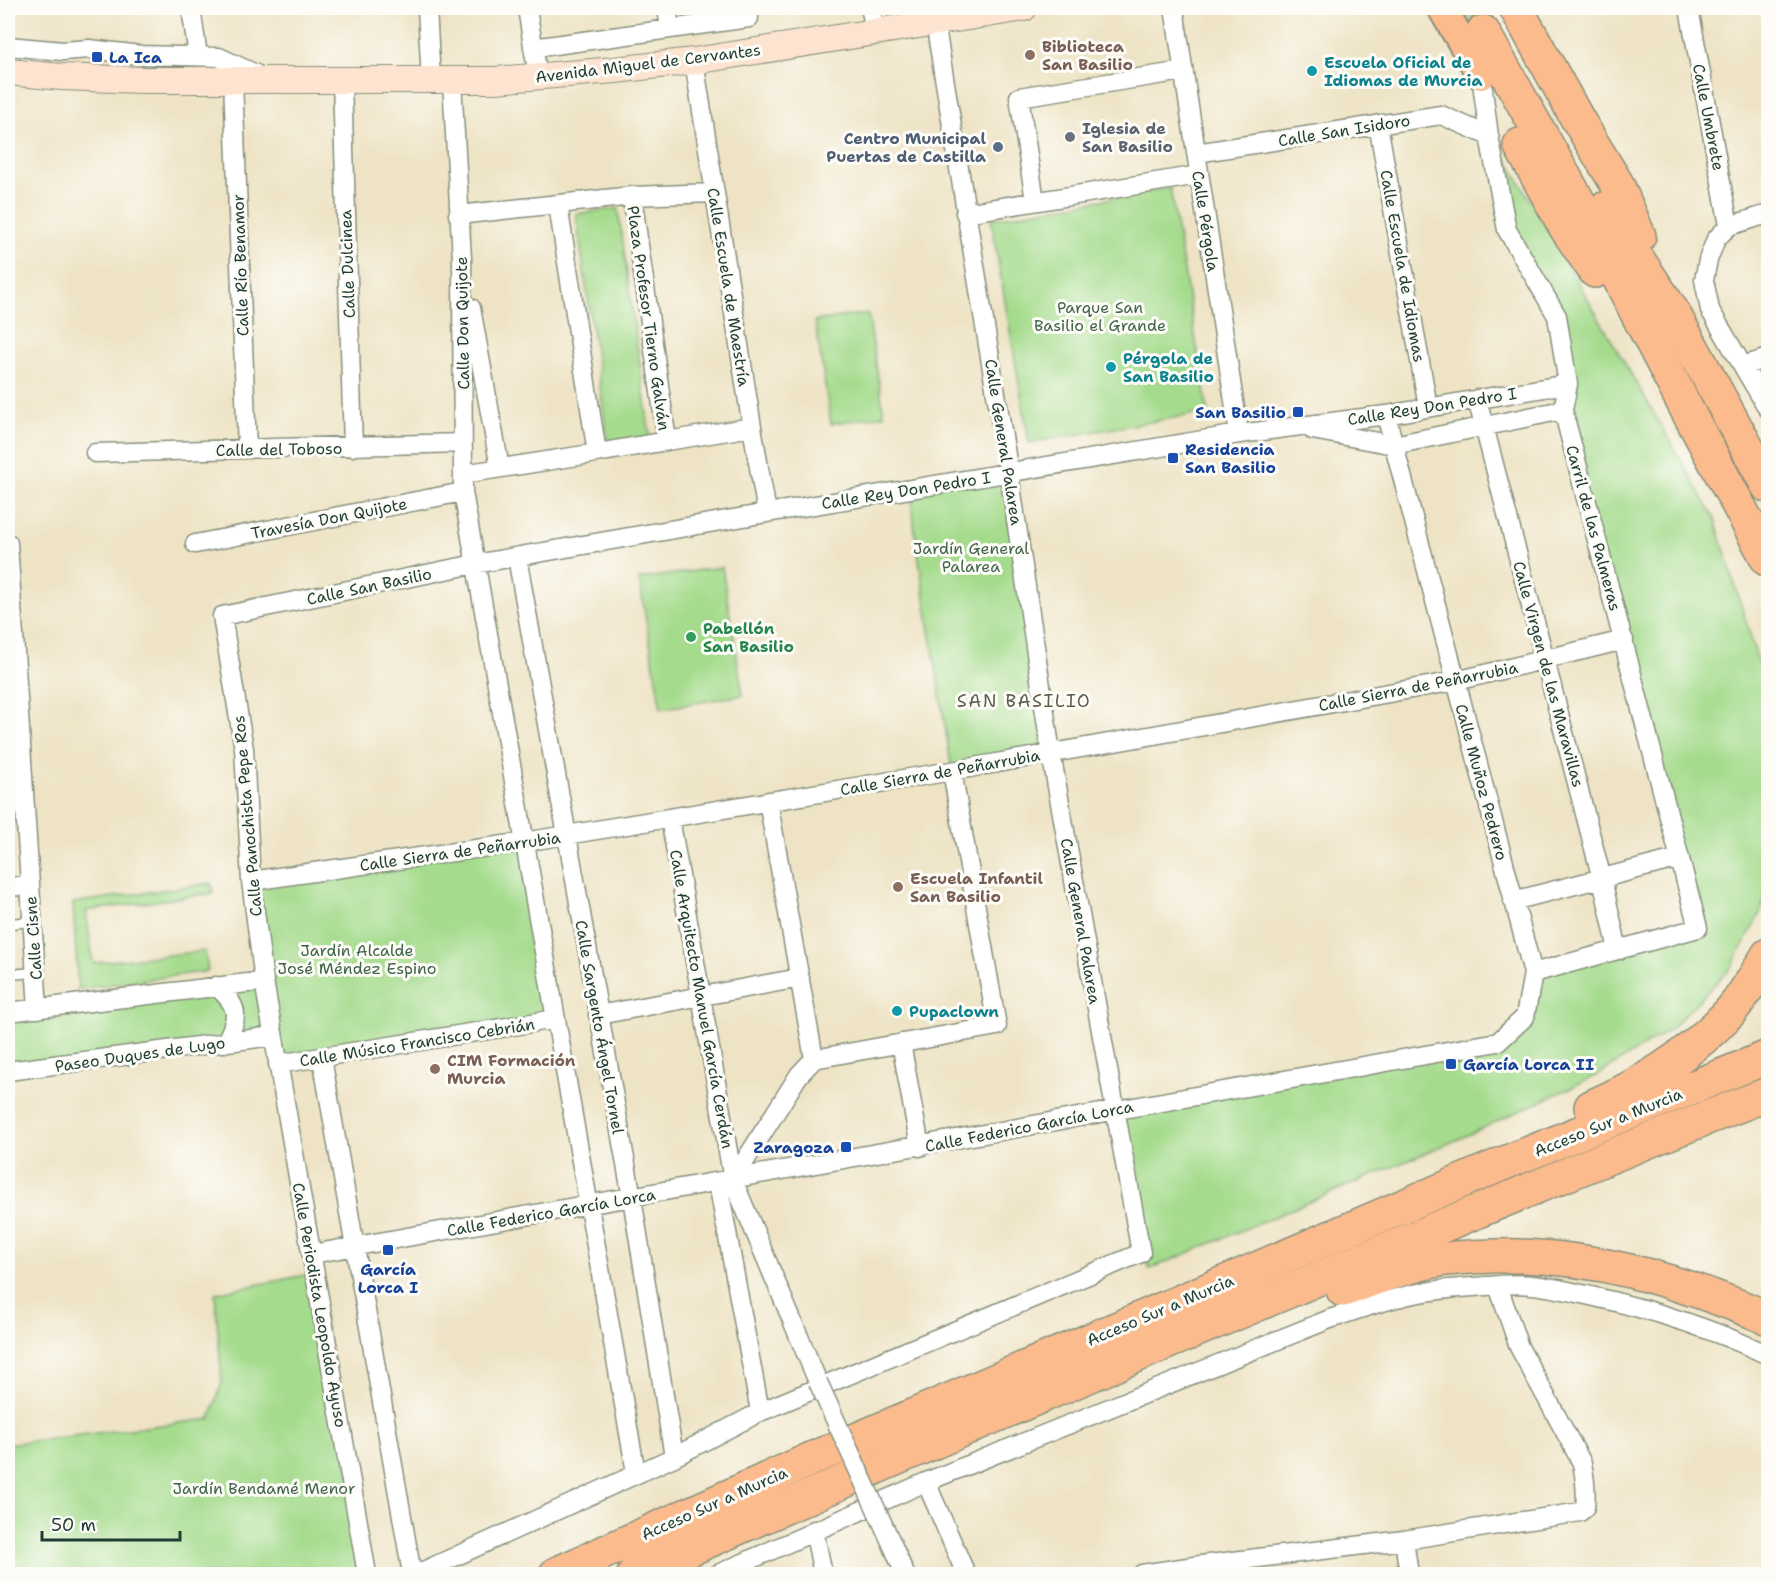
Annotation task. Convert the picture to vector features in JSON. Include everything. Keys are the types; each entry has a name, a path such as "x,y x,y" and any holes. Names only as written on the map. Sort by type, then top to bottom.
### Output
{"highway":[{"path":"1500,22 1606,212 1671,309 1768,486"},
{"path":"1500,22 1589,220 1768,560"},
{"path":"1481,75 1566,228 1687,410"},
{"path":"1502,1164 1548,1125 1652,1077 1674,1062 1701,1040 1729,1012 1747,989 1768,955"},
{"name":"Acceso Sur a Murcia","path":"556,1575 816,1457 1502,1164 1768,1057"},
{"name":"Acceso Sur a Murcia","path":"634,1575 828,1487 1002,1412 1513,1196 1768,1094"},
{"path":"1002,1412 1359,1284 1435,1260 1522,1255 1593,1262 1652,1276 1768,1318"}],"main road":[{"name":"Avenida Miguel de Cervantes","path":"8,72 89,78 269,81 442,81 537,77 694,61 754,51 873,19 935,22 1024,8"},
{"path":"1442,8 1481,75"}],"street":[{"path":"191,8 198,56"},
{"name":"Calle Don Quijote","path":"427,8 442,81 462,260 463,483 475,564"},
{"path":"527,8 537,77"},
{"path":"666,8 670,29"},
{"name":"Calle Pérgola","path":"1174,8 1239,434"},
{"name":"Calle Umbrete","path":"1689,8 1729,226"},
{"path":"533,48 670,29 748,13 754,51"},
{"name":"Calle General Palarea","path":"760,1412 1141,1253 1052,753 935,22"},
{"name":"Avenida Miguel de Cervantes","path":"8,46 63,51 89,49 141,55 219,57 269,81"},
{"name":"Calle Escuela de Maestría","path":"694,61 752,427 768,513"},
{"path":"1035,201 1019,97 1183,71"},
{"name":"Carril de las Palmeras","path":"1481,75 1489,136 1507,231 1557,315 1568,384 1563,410 1698,928 1618,950"},
{"name":"Calle Río Benamor","path":"234,80 247,449"},
{"name":"Calle Dulcinea","path":"342,81 352,447"},
{"name":"Calle San Isidoro","path":"1196,153 1441,115 1489,136"},
{"name":"Calle Escuela de Idiomas","path":"1378,124 1428,407"},
{"path":"965,213 1199,175"},
{"name":"Plaza Profesor Tierno Galván","path":"458,215 632,196 714,193"},
{"name":"Plaza Profesor Tierno Galván","path":"500,468 667,441 632,196"},
{"path":"558,205 597,453"},
{"path":"1768,214 1729,226 1716,239 1704,280 1710,310 1768,409"},
{"path":"462,260 500,468"},
{"path":"1743,366 1768,358"},
{"name":"Calle Rey Don Pedro I","path":"517,557 1239,434 1386,416 1568,384"},
{"name":"Calle Virgen de las Maravillas","path":"1478,399 1602,879 1618,950"},
{"name":"Calle Rey Don Pedro I","path":"1295,427 1394,445 1563,410"},
{"name":"Calle Muñoz Pedrero","path":"1386,416 1533,973"},
{"path":"667,441 752,427"},
{"name":"Calle del Toboso","path":"94,453 463,443"},
{"name":"Travesía Don Quijote","path":"195,544 463,483 500,468"},
{"name":"Calle Cisne","path":"8,543 38,1009"},
{"name":"Calle San Basilio","path":"222,616 517,557"},
{"name":"Calle Sargento Ángel Tornel","path":"517,557 632,1198 674,1457"},
{"path":"475,564 636,1473"},
{"name":"Calle Panochista Pepe Ros","path":"222,616 244,748 250,882 273,1036"},
{"name":"Calle Sierra de Peñarrubia","path":"250,882 524,842 952,771 1456,681 1624,640"},
{"path":"322,1058 354,1247 415,1575 674,1457 760,1412 726,1181 799,1076 814,1059 997,1026 952,771"},
{"path":"768,801 814,1059"},
{"name":"Calle Arquitecto Manuel García Cerdán","path":"670,818 701,995 726,1181"},
{"path":"1513,901 1680,858"},
{"path":"8,887 30,885"},
{"path":"1533,973 1618,950"},
{"name":"Calle Federico García Lorca","path":"312,1254 1498,1042 1525,1017 1533,973"},
{"path":"598,1015 800,978"},
{"path":"8,1012 264,981"},
{"path":"216,986 230,999 235,1012 234,1027 225,1043"},
{"name":"Calle Músico Francisco Cebrián","path":"278,1064 556,1019"},
{"name":"Paseo Duques de Lugo","path":"8,1071 273,1036"},
{"name":"Calle Periodista Leopoldo Ayuso","path":"273,1036 367,1575"},
{"path":"901,1043 920,1147"},
{"path":"726,1181 905,1575"},
{"path":"718,1575 814,1530 926,1482 1330,1319 1410,1295 1450,1288 1530,1284 1621,1303 1674,1317 1732,1338 1768,1355"},
{"path":"1142,1575 1188,1571 1404,1540 1580,1512 1585,1507 1586,1482 1582,1462 1519,1347 1497,1286"},
{"path":"926,1482 966,1575"},
{"path":"814,1530 823,1575"},
{"path":"1404,1540 1409,1575"}],"lane":[{"path":"8,924 32,921"},
{"path":"8,975 36,972"}],"green space":[{"path":"1489,136 1506,158 1715,519 1768,694 1768,886 1760,914 1730,969 1669,1030 1598,1075 1461,1138 1150,1269 1141,1253 1114,1110 1498,1042 1525,1017 1533,973 1698,928 1563,410 1557,316 1507,230"},
{"name":"Parque San Basilio el Grande","path":"1170,188 1208,412 1029,443 991,219"},
{"path":"618,208 650,437 608,443 576,214"},
{"path":"868,313 884,415 831,424 815,321"},
{"name":"Jardín General Palarea","path":"1009,473 1051,753 952,771 915,534 911,489"},
{"name":"Pabellón San Basilio","path":"722,567 743,695 661,709 639,579"},
{"name":"Jardín Alcalde José Méndez Espino","path":"524,842 556,1019 278,1064 273,1036 8,1071 8,1012 263,981 251,881"},
{"path":"211,883 213,893 86,911 93,963 205,951 208,971 78,989 73,903"},
{"name":"Jardín Bendamé Menor","path":"316,1273 367,1574 8,1574 8,1444 210,1419 222,1383 215,1293"}],"tunnel":[{"path":"1470,8 1483,32"}],"place":[{"name":"Biblioteca San Basilio","path":"1030,55"},
{"name":"La Ica","path":"97,57"},
{"name":"Escuela Oficial de Idiomas de Murcia","path":"1312,71"},
{"name":"Iglesia de San Basilio","path":"1070,137"},
{"name":"Centro Municipal Puertas de Castilla","path":"998,147"},
{"name":"Pérgola de San Basilio","path":"1111,367"},
{"name":"San Basilio","path":"1298,412"},
{"name":"Residencia San Basilio","path":"1173,458"},
{"name":"Pabellón San Basilio","path":"691,637"},
{"name":"Escuela Infantil San Basilio","path":"898,887"},
{"name":"Pupaclown","path":"897,1011"},
{"name":"García Lorca II","path":"1451,1064"},
{"name":"CIM Formación Murcia","path":"435,1069"},
{"name":"Zaragoza","path":"846,1147"},
{"name":"García Lorca I","path":"388,1250"}],"district":[{"name":"SAN BASILIO","path":"1024,701"}]}
